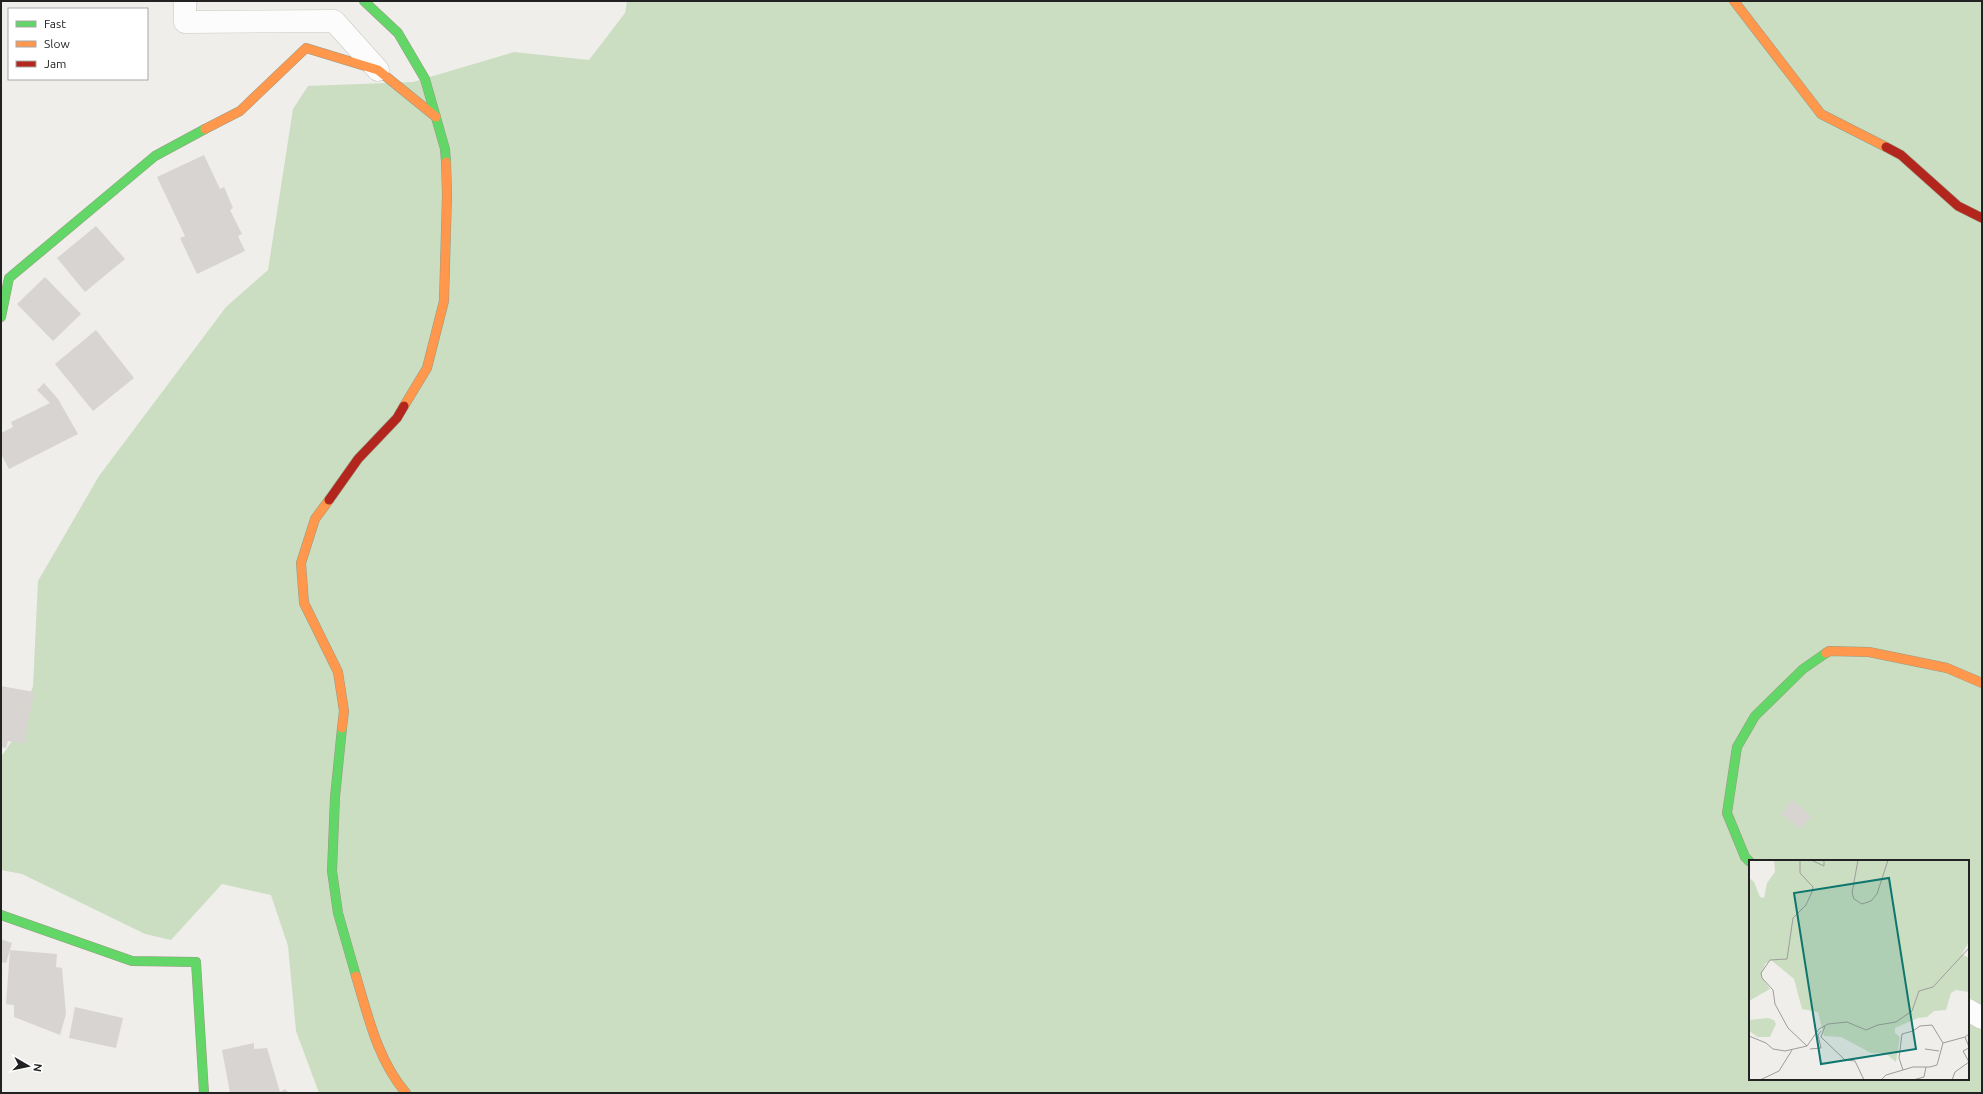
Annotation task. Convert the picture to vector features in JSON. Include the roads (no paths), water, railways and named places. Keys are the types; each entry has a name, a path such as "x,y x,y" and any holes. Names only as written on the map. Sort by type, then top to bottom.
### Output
{"street":[{"path":"185,1 184,22 334,21 378,70 436,118"},
{"path":"364,1 398,33 425,79 445,149 447,194 444,301 427,368 397,418 358,459 314,519 301,563 304,603 338,672 344,711 335,797 332,871 338,914 375,1039 399,1085 406,1093"},
{"path":"1734,1 1821,114 1901,155 1958,206 1982,218"},
{"path":"1,316 9,278 155,156 240,111 306,48 378,70"},
{"path":"1749,861 1745,857 1727,812 1737,747 1755,716 1803,669 1829,651 1869,652 1947,668 1982,683"},
{"path":"1,914 132,961 196,962 204,1093"},
{"path":"1969,1011 1982,1018"}]}
